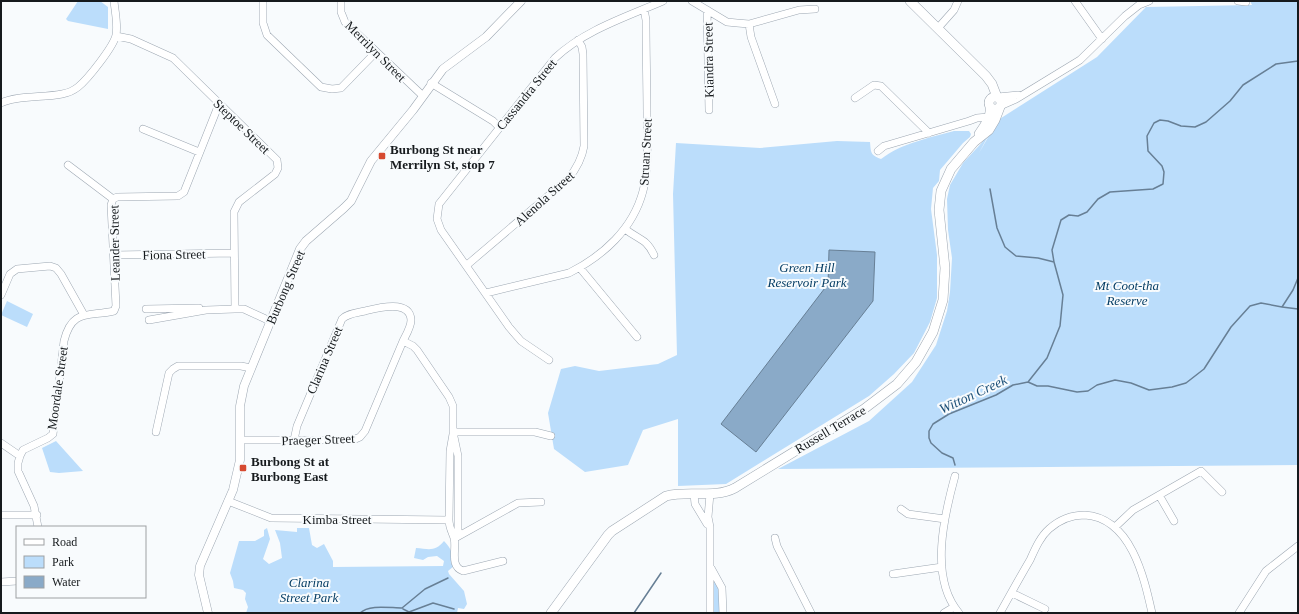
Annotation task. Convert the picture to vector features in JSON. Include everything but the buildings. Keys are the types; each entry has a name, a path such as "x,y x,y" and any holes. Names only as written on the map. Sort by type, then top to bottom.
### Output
{"main road":[{"path":"910,1 982,71 991,82 998,102"},
{"name":"Russell Terrace","path":"982,71 988,89 989,105 992,117"},
{"path":"989,105 991,98 998,102"},
{"name":"Russell Terrace","path":"974,142 985,134 998,102"},
{"path":"984,125 989,124 992,117"},
{"name":"Russell Terrace","path":"551,613 612,531 666,496 675,494 723,493 735,488 864,409 897,384 916,362 933,332 943,300 945,268 939,210 941,191 951,169 974,142 984,125"}],"street":[{"path":"1,103 11,100 71,92 79,86 107,53 116,36 117,26 114,1"},
{"path":"263,1 263,23 267,35 321,86 332,89 341,88 376,52"},
{"name":"Merrilyn Street","path":"341,1 341,12 345,22 423,96"},
{"name":"Burbong Street","path":"212,613 199,575 200,566 228,501 238,472 241,440 241,401 244,386 250,368 300,249 306,241 351,201 371,161 423,96 442,68 486,37 521,1"},
{"name":"Cassandra Street","path":"549,360 521,340 509,327 441,230 437,219 439,204 499,127 563,50 591,33 663,1"},
{"path":"692,1 727,22 749,24 799,10 815,9"},
{"path":"938,28 954,10 958,1"},
{"path":"1075,1 1102,39"},
{"path":"998,102 1022,95 1080,60 1135,8 1149,1"},
{"path":"1238,1 1246,2"},
{"name":"Struan Street","path":"486,293 562,275 580,268 607,249 625,229 639,203 643,190 647,160 646,20 644,9"},
{"name":"Kiandra Street","path":"707,10 708,110"},
{"path":"749,24 751,37 775,104"},
{"name":"Steptoe Street","path":"116,36 130,39 173,58 277,160 278,168 275,174 239,202 234,212 235,309"},
{"name":"Alenola Street","path":"467,266 568,179 582,158 584,146 583,54 582,46 578,40"},
{"path":"431,84 493,121 499,127"},
{"path":"855,98 874,85 881,86 929,133"},
{"name":"Leander Street","path":"114,311 116,306 111,205 113,199 117,197 178,196 184,192 199,152 218,108 221,105"},
{"path":"878,151 888,144 977,118 992,117"},
{"path":"969,121 984,125"},
{"path":"143,129 199,152"},
{"path":"68,165 113,199"},
{"path":"625,229 644,241 654,255"},
{"name":"Fiona Street","path":"114,255 234,254"},
{"path":"1,295 10,274 16,269 50,266 56,268 61,274 84,315"},
{"path":"580,268 637,337"},
{"name":"Clarina Street","path":"294,440 297,426 339,324 343,318 347,315 384,306 397,307 406,312 410,318 410,325 403,341"},
{"path":"146,309 192,308 212,310"},
{"path":"149,320 212,310 235,309 244,310 270,321"},
{"name":"Moordale Street","path":"20,456 23,450 53,434 64,341 66,330 71,322 84,315 114,311"},
{"path":"403,341 416,348 449,397 453,406 453,432 450,451 449,520 450,528 456,537"},
{"name":"Praeger Street","path":"241,440 353,440 359,438 363,435 403,341"},
{"path":"156,432 169,373 173,369 178,366 241,366 250,368"},
{"path":"453,432 535,432 551,436"},
{"path":"453,432 458,456 454,560 459,569 464,571 503,561"},
{"path":"1,443 20,456 18,471 37,515 38,526"},
{"path":"1115,527 1130,512 1201,471 1222,492"},
{"path":"955,476 942,539 942,567 945,588 954,607 959,613"},
{"path":"694,494 695,503 707,522 710,535"},
{"path":"710,494 708,517 710,535 710,613"},
{"path":"1160,495 1174,521"},
{"name":"Kimba Street","path":"228,501 271,518 449,520"},
{"path":"456,537 518,503 541,502"},
{"path":"901,509 908,514 945,519"},
{"path":"1,515 37,515"},
{"path":"1000,613 1042,538 1054,525 1070,517 1082,515 1102,519 1115,527 1128,546 1141,571 1152,613"},
{"path":"775,538 777,546 811,613"},
{"path":"1240,613 1266,571 1298,546"},
{"path":"710,564 712,572 722,588 723,613"},
{"path":"893,574 942,567"},
{"path":"1,582 16,582"},
{"path":"1012,593 1046,609"},
{"name":"Burbong Street","path":"206,599 208,613"},
{"path":"944,613 954,607"}],"green space":[{"path":"78,1 100,1 108,7 108,29 68,21 66,19"},
{"name":"Mt Coot-tha Reserve","path":"1250,1 1298,1 1298,465 778,469 869,421 912,382 936,345 947,311 950,292 952,258 948,230 947,199 950,185 963,163 988,136 979,153 998,120 1097,57 1146,7 1252,5"},
{"name":"Green Hill Reservoir Park","path":"954,131 969,131 971,134 940,170 939,181 933,188 931,209 937,255 937,298 930,322 914,353 894,374 869,396 726,484 678,486 678,419 643,430 628,465 585,472 554,449 548,413 561,369 575,366 599,371 658,364 677,355 673,194 676,143 760,148 837,141 870,142 872,153 881,159 889,153 907,145"},
{"path":"7,301 33,314 27,327 1,315"},
{"path":"56,441 83,471 59,473 50,472 42,448"},
{"name":"Clarina Street Park","path":"267,528 270,539 263,559 269,564 282,558 280,543 275,530 297,532 297,528 309,528 312,545 317,548 324,544 333,561 333,567 443,566 444,561 437,556 428,557 423,560 414,558 416,548 435,548 444,541 452,552 454,566 448,571 449,574 464,591 467,604 464,609 458,608 457,613 246,613 248,607 245,599 246,593 243,590 234,588 230,573 239,541 255,541 264,536 264,530"},
{"path":"713,580 719,585 721,613 713,613"}],"water":[{"path":"829,250 875,252 873,301 756,452 721,424 828,284"}],"waterway":[{"path":"1054,262 1052,250 1061,220 1069,215 1078,216 1087,212 1098,199 1110,192 1153,189 1163,184 1164,172 1162,166 1148,151 1147,136 1154,123 1160,120 1168,121 1181,126 1195,127 1206,122 1230,101 1243,85 1276,64 1298,61"},
{"path":"990,189 997,228 1005,247 1016,256 1038,258 1054,262 1063,295 1060,326 1047,358 1028,382"},
{"path":"1282,307 1293,290 1298,278"},
{"name":"Witton Creek","path":"955,465 953,458 942,453 931,443 929,438 929,431 933,424 949,414 996,395 1013,385 1028,382 1037,386 1048,386 1077,392 1088,391 1097,385 1115,380 1131,383 1149,390 1172,387 1186,383 1204,369 1231,327 1250,306 1261,303 1298,309"},
{"path":"634,613 661,573"},
{"path":"360,613 374,607 402,608 425,589 448,578"},
{"path":"403,609 409,612 433,603 454,609"}],"place":[{"name":"Burbong St near Merrilyn St, stop 7","path":"382,156"},
{"name":"Burbong St at Burbong East","path":"243,468"}]}
